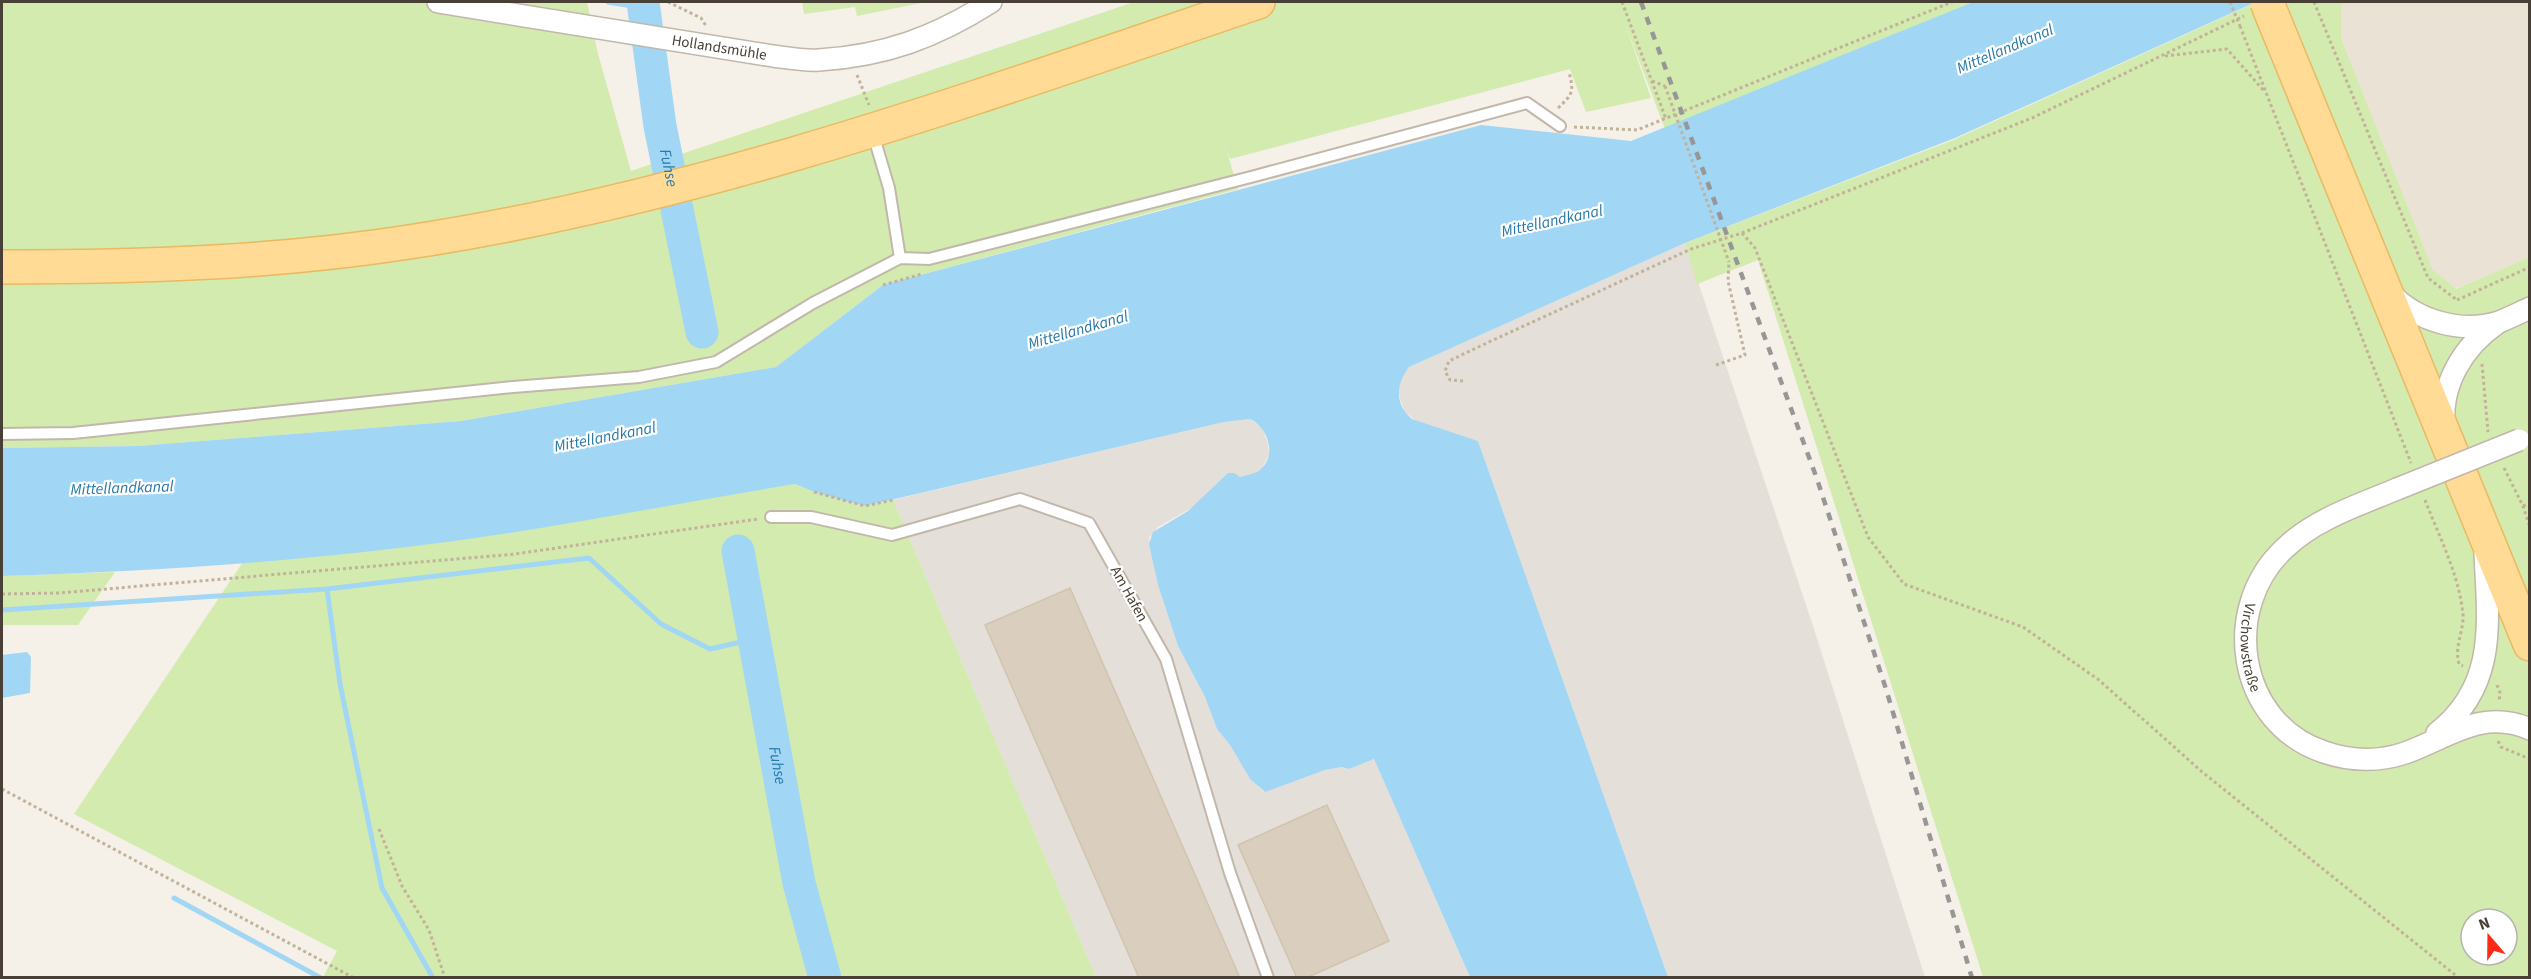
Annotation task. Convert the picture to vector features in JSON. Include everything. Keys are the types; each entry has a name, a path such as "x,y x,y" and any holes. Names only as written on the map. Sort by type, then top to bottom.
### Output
{"main road":[{"path":"2,267 139,267 281,257 409,242 528,221 720,176 872,131 1258,2"},
{"path":"2260,9 2385,288 2529,644"}],"street":[{"name":"Hollandsmühle","path":"438,2 694,44 817,60 892,49 927,38 991,2"},
{"path":"2385,288 2397,300 2416,313 2456,326 2478,326 2499,321 2529,308"},
{"path":"2444,434 2444,410 2448,386 2454,371 2468,349 2499,321"},
{"name":"Virchowstraße","path":"2524,438 2397,489 2314,526 2280,552 2266,570 2251,597 2244,628 2244,646 2251,680 2258,696 2278,724 2306,744 2338,757 2388,758 2466,727 2498,721 2529,729"},
{"name":"Virchowstraße","path":"2420,747 2465,707 2480,673 2488,629 2484,534"}],"lane":[{"path":"2,434 73,433 650,375 716,362 813,303 900,258 929,259 1527,103 1560,126"},
{"path":"872,131 889,188 900,258"},
{"name":"Am Hafen","path":"771,517 811,517 892,535 1020,499 1089,523 1166,659 1230,873 1268,978"}],"path":[{"path":"668,2 701,18"},
{"path":"1622,2 1666,118"},
{"path":"1560,126 1637,130 1952,2"},
{"path":"2230,2 2414,472"},
{"path":"2314,2 2428,278 2457,300"},
{"path":"1463,381 1450,380 1445,371 1449,361 1691,249 1742,232 2032,118 2260,9"},
{"path":"2160,56 2227,49 2266,93"},
{"path":"851,56 870,108 872,131"},
{"path":"1548,117 1570,96 1573,87 1569,72"},
{"path":"1650,80 1665,86 1729,262 1728,281 1745,355 1716,364"},
{"path":"1742,232 1755,248 1868,537 1904,584 2024,627 2099,680 2201,771 2459,978"},
{"path":"2457,300 2529,267"},
{"path":"2456,326 2457,300"},
{"path":"2468,349 2482,362 2488,435"},
{"path":"2503,466 2523,506 2529,527"},
{"path":"814,492 865,506 893,500"},
{"path":"2423,494 2455,580 2463,615 2456,653 2459,664 2496,683 2500,693 2496,738 2501,747 2529,759"},
{"path":"2523,506 2529,503"},
{"path":"2,594 71,592 515,554 771,517"},
{"path":"2,789 354,978"},
{"path":"379,829 402,886 429,930 445,978"}],"shaded area":[{"path":"2348,2 2529,2 2529,257 2455,289 2433,270 2341,38 2341,5"},
{"path":"1685,243 1813,626 1925,977 1668,977 1478,441 1418,422 1405,412 1400,399 1398,387 1409,367"},
{"path":"1250,419 1262,428 1268,443 1269,455 1262,468 1255,473 1239,477 1228,473 1193,507 1158,527 1149,538 1158,585 1178,646 1205,697 1217,729 1230,745 1250,779 1264,792 1325,770 1342,767 1349,769 1374,759 1470,977 1096,977 893,500 1224,422"}],"green space":[{"path":"2,2 587,2 598,54 631,171 1134,2 1973,2 1665,129 1625,23 1651,98 1586,112 1570,69 1230,159 1225,145 1238,189 883,285 776,367 461,421 138,446 2,448"},
{"path":"802,2 926,2 857,16 855,7 804,14"},
{"path":"2257,2 2348,2 2341,5 2341,38 2433,270 2456,289 2529,257 2529,977 1983,977 1758,260 1697,284 1685,243 1953,140"},
{"path":"795,484 814,492 865,506 893,500 1096,977 323,977 337,951 74,814 243,562 391,549"},
{"path":"115,572 78,625 2,625 2,576"}],"water":[{"name":"Mittellandkanal","path":"1973,2 2256,2 1955,138 1685,243 1409,367 1401,380 1400,400 1402,407 1412,419 1478,441 1668,977 1470,977 1374,759 1349,769 1342,767 1325,770 1265,792 1250,779 1230,745 1217,729 1205,697 1178,646 1158,585 1149,544 1153,532 1188,511 1228,473 1234,473 1240,477 1262,468 1269,455 1268,441 1261,428 1250,419 1224,422 865,506 814,492 795,484 543,528 391,549 196,567 2,576 2,448 138,446 461,421 776,367 883,285 1481,125 1631,141"},
{"path":"27,652 31,657 30,693 2,698 2,655"}],"building":[{"path":"1070,588 1240,978 1139,978 985,625"},
{"path":"1327,805 1389,941 1306,978 1297,978 1238,845"}],"waterway":[{"path":"608,2 644,8"},
{"name":"Fuhse","path":"643,2 660,126 702,332"},
{"name":"Fuhse","path":"738,551 799,883 825,978"},
{"path":"2,610 327,589 589,558 661,624 710,649 754,639"},
{"path":"327,589 340,684 382,888 433,978"},
{"path":"174,898 321,978"}],"railway":[{"path":"1641,2 1817,479 1886,689 1972,978"}]}
